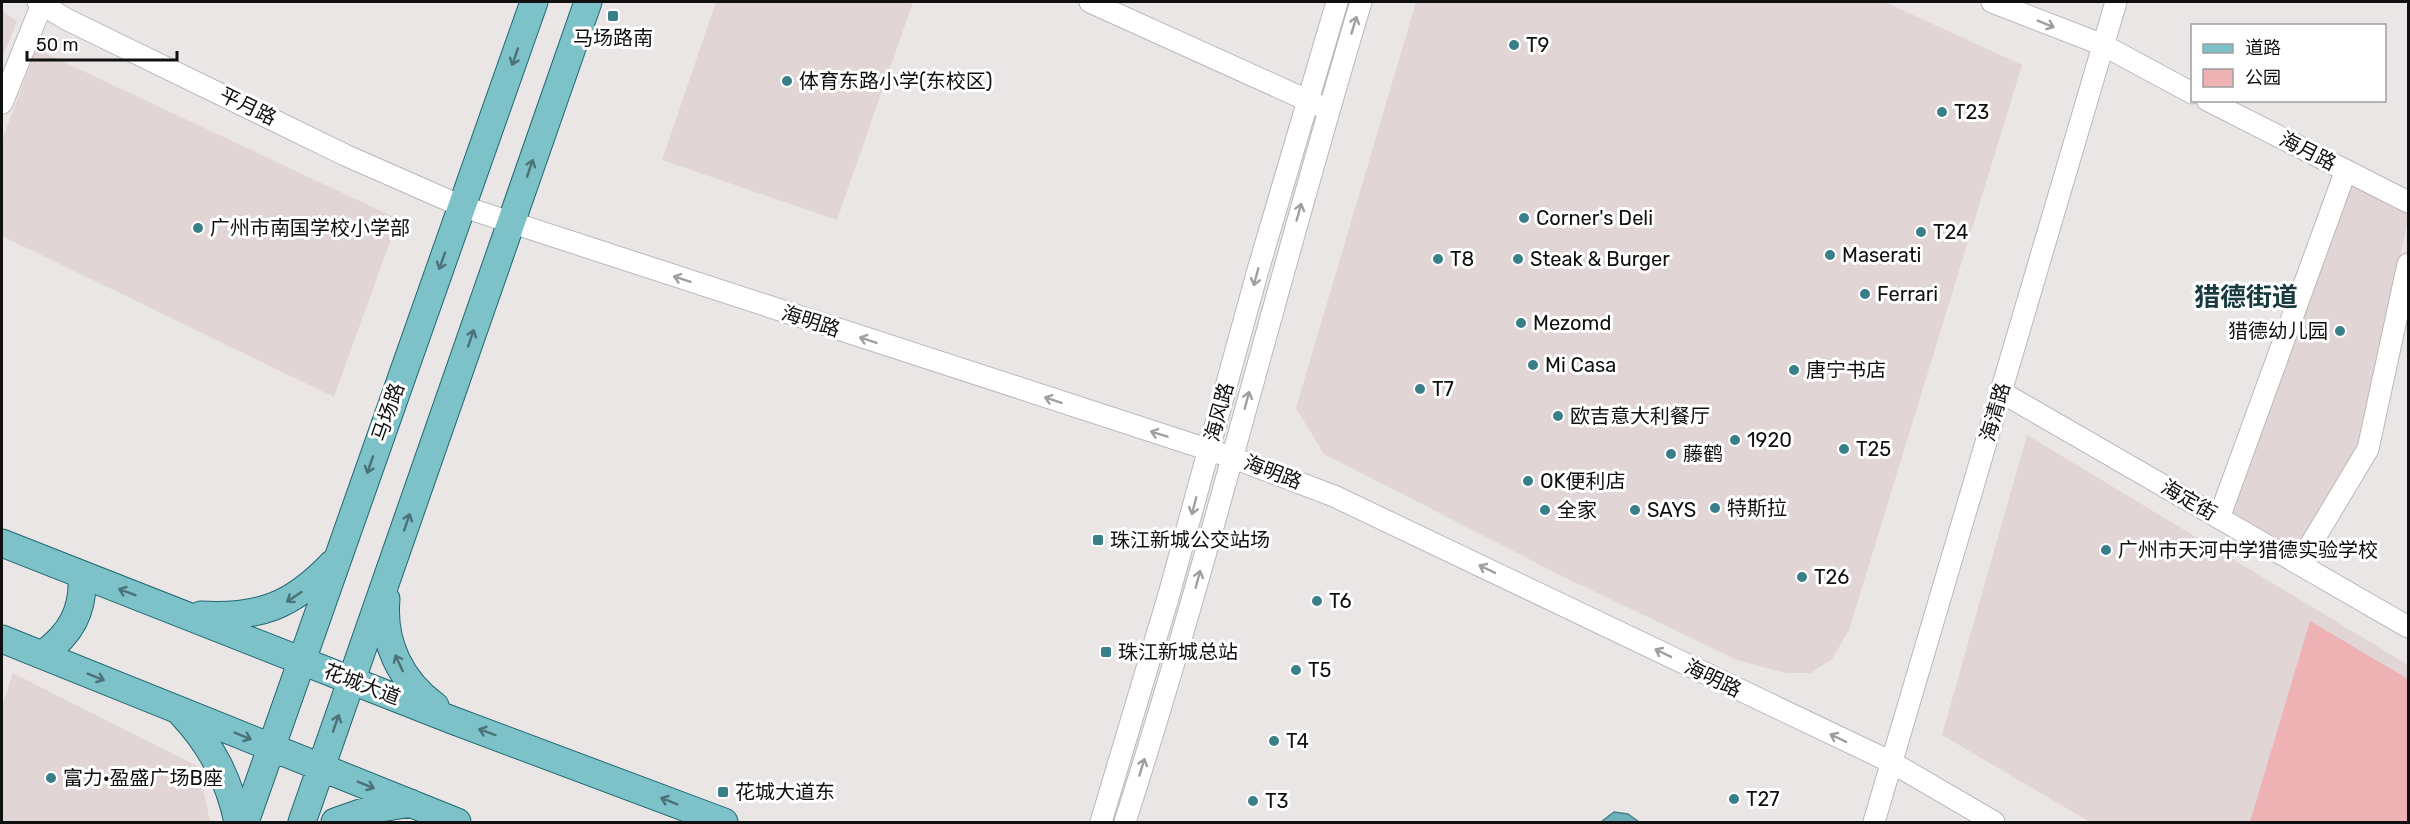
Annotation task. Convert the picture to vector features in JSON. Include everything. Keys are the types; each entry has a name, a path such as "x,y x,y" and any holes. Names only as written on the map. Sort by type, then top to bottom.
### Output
{"main road":[{"name":"马场路","path":"244,822 534,2"},
{"path":"302,822 588,2"},
{"name":"花城大道","path":"2,543 452,720 724,822"},
{"path":"182,614 233,616 263,612 288,602 308,587 337,559"},
{"path":"42,655 58,644 74,624 81,606 82,574"},
{"path":"388,577 385,620 397,663 414,691 452,720"},
{"path":"2,639 457,822"},
{"path":"177,709 201,734 220,764 232,793 238,822"},
{"path":"335,822 369,810 411,803"}],"street":[{"path":"1090,2 1329,110"},
{"name":"海风路","path":"1101,822 1168,598 1337,2"},
{"name":"海风路","path":"1125,822 1186,622 1361,2"},
{"path":"1992,2 2103,45 2191,92"},
{"name":"海清路","path":"1874,822 2116,2"},
{"name":"平月路","path":"40,3 66,19 345,155 462,206 511,223"},
{"path":"2,103 40,3"},
{"name":"海月路","path":"2212,102 2409,202"},
{"path":"2219,518 2346,170"},
{"name":"海明路","path":"511,223 1231,456 1334,495 1891,762 1994,822"},
{"path":"2299,564 2368,449 2409,264"},
{"name":"海定街","path":"2001,392 2409,627"}],"shaded area":[{"name":"体育东路小学(东校区)","path":"716,2 913,2 837,220 662,160"},
{"path":"1416,2 1885,2 2022,65 1849,630 1832,659 1811,673 1786,673 1737,660 1560,575 1324,454 1296,408"},
{"path":"2,10 17,22 2,58"},
{"name":"广州市南国学校小学部","path":"36,49 398,219 334,397 2,236 2,140"},
{"name":"猎德幼儿园","path":"2351,185 2408,211 2408,220 2358,443 2299,551 2229,514"},
{"name":"广州市天河中学猎德实验学校","path":"2027,435 2408,665 2408,822 2090,822 1942,735"},
{"path":"13,673 199,767 210,822 2,822 2,706"}],"green space":[{"path":"2310,621 2408,679 2408,822 2250,822"}],"water":[{"path":"1614,812 1628,814 1639,822 1601,822"}],"place":[{"name":"马场路南","path":"613,16"},
{"name":"T9","path":"1514,45"},
{"name":"体育东路小学(东校区)","path":"787,81"},
{"name":"T23","path":"1942,112"},
{"name":"Corner's Deli","path":"1524,218"},
{"name":"广州市南国学校小学部","path":"198,228"},
{"name":"T24","path":"1921,232"},
{"name":"Maserati","path":"1830,255"},
{"name":"T8","path":"1438,259"},
{"name":"Steak & Burger","path":"1518,259"},
{"name":"Ferrari","path":"1865,294"},
{"name":"Mezomd","path":"1521,323"},
{"name":"猎德幼儿园","path":"2340,331"},
{"name":"Mi Casa","path":"1533,365"},
{"name":"唐宁书店","path":"1794,370"},
{"name":"T7","path":"1420,389"},
{"name":"欧吉意大利餐厅","path":"1558,416"},
{"name":"1920","path":"1735,440"},
{"name":"T25","path":"1844,449"},
{"name":"藤鹤","path":"1671,454"},
{"name":"OK便利店","path":"1528,481"},
{"name":"特斯拉","path":"1715,508"},
{"name":"全家","path":"1545,510"},
{"name":"SAYS","path":"1635,510"},
{"name":"珠江新城公交站场","path":"1098,540"},
{"name":"广州市天河中学猎德实验学校","path":"2106,550"},
{"name":"T26","path":"1802,577"},
{"name":"T6","path":"1317,601"},
{"name":"珠江新城总站","path":"1106,652"},
{"name":"T5","path":"1296,670"},
{"name":"T4","path":"1274,741"},
{"name":"富力·盈盛广场B座","path":"51,778"},
{"name":"花城大道东","path":"723,792"},
{"name":"T27","path":"1734,799"},
{"name":"T3","path":"1253,801"}],"district":[{"name":"猎德街道","path":"2246,297"}]}
